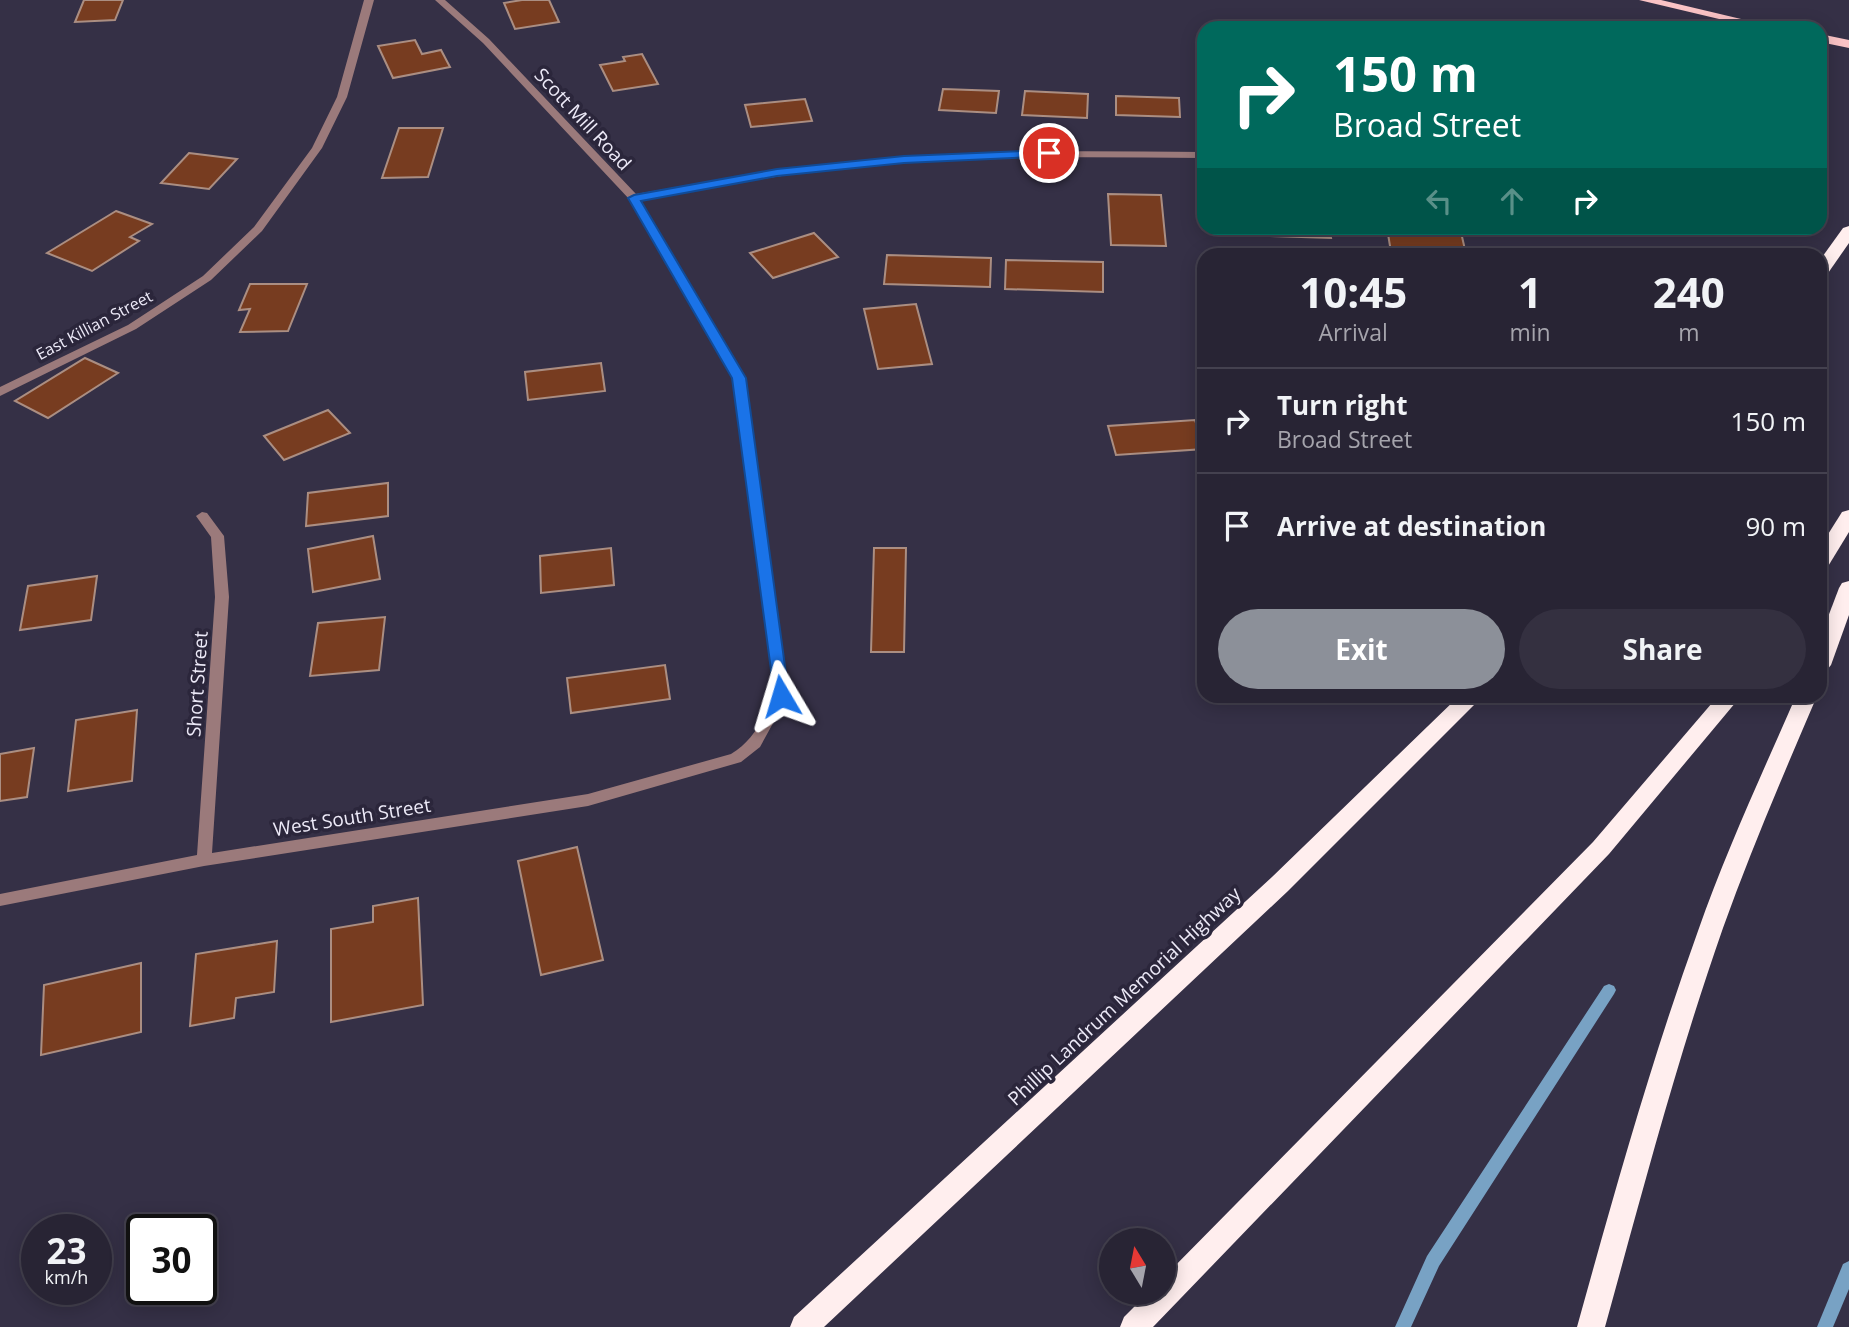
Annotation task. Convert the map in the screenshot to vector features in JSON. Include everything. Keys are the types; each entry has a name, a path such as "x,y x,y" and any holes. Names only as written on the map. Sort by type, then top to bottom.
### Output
{"highway":[{"path":"1827,262 1849,231"},
{"path":"1827,552 1849,516"},
{"path":"1827,646 1849,588"},
{"name":"Phillip Landrum Memorial Highway","path":"804,1327 1280,884 1466,703"},
{"path":"1134,1327 1601,848 1725,703"},
{"path":"1591,1327 1651,1108 1710,929 1804,703"}],"main road":[{"path":"1645,0 1741,21"},
{"path":"1827,39 1849,44"}],"street":[{"name":"East Killian Street","path":"0,392 132,327 206,278 258,229 317,148 342,97 369,0"},
{"name":"Scott Mill Road","path":"440,0 486,41 634,198 739,378 781,696 757,744 725,764 707,765"},
{"path":"634,198 777,172 904,159 1023,153 1197,155"},
{"name":"Short Street","path":"202,516 217,536 222,597 204,860"},
{"name":"West South Street","path":"0,900 204,860 589,800 707,765"}],"building":[{"path":"84,0 123,0 115,20 75,22"},
{"path":"549,0 559,22 515,29 504,3"},
{"path":"415,40 422,54 441,50 450,67 393,78 378,46"},
{"path":"642,54 658,84 613,91 600,65 625,61 623,57"},
{"path":"943,89 999,91 996,113 939,110"},
{"path":"1025,91 1088,94 1087,118 1022,115"},
{"path":"1116,96 1179,98 1180,117 1116,115"},
{"path":"805,99 812,121 751,127 745,105"},
{"path":"399,128 443,128 428,177 382,178"},
{"path":"189,153 237,159 209,189 161,183"},
{"path":"1108,194 1161,195 1166,246 1111,245"},
{"path":"116,211 152,224 130,237 139,241 92,271 47,253"},
{"path":"814,233 838,257 773,278 750,253"},
{"path":"1241,235 1330,235 1331,238"},
{"path":"1388,235 1462,235 1465,248 1390,248"},
{"path":"887,255 991,258 990,287 884,284"},
{"path":"1006,260 1103,262 1103,292 1005,289"},
{"path":"250,284 307,284 288,331 240,332 250,309 239,310"},
{"path":"916,304 932,364 878,369 864,309"},
{"path":"85,358 118,373 48,418 15,401"},
{"path":"601,363 605,391 528,400 525,372"},
{"path":"328,410 350,433 284,460 264,436"},
{"path":"1195,420 1197,449 1116,455 1108,426"},
{"path":"388,483 388,516 306,526 308,493"},
{"path":"373,536 380,579 313,592 308,549"},
{"path":"611,548 614,585 541,593 540,556"},
{"path":"874,548 906,548 904,652 871,652"},
{"path":"97,576 91,620 20,630 28,586"},
{"path":"385,617 379,670 310,676 318,623"},
{"path":"665,665 670,699 571,713 567,678"},
{"path":"137,710 132,781 68,791 76,720"},
{"path":"34,748 27,797 0,801 0,754"},
{"path":"577,847 603,960 541,975 518,861"},
{"path":"418,898 423,1005 331,1022 331,929 373,922 373,906"},
{"path":"277,941 274,992 236,998 234,1018 190,1026 196,954"},
{"path":"141,963 141,1032 41,1055 44,985"}],"waterway":[{"path":"1403,1327 1433,1261 1609,990"},
{"path":"1825,1327 1849,1269"}],"route":[{"path":"781,696 739,378 634,198 777,172 904,159 1049,153"}]}
